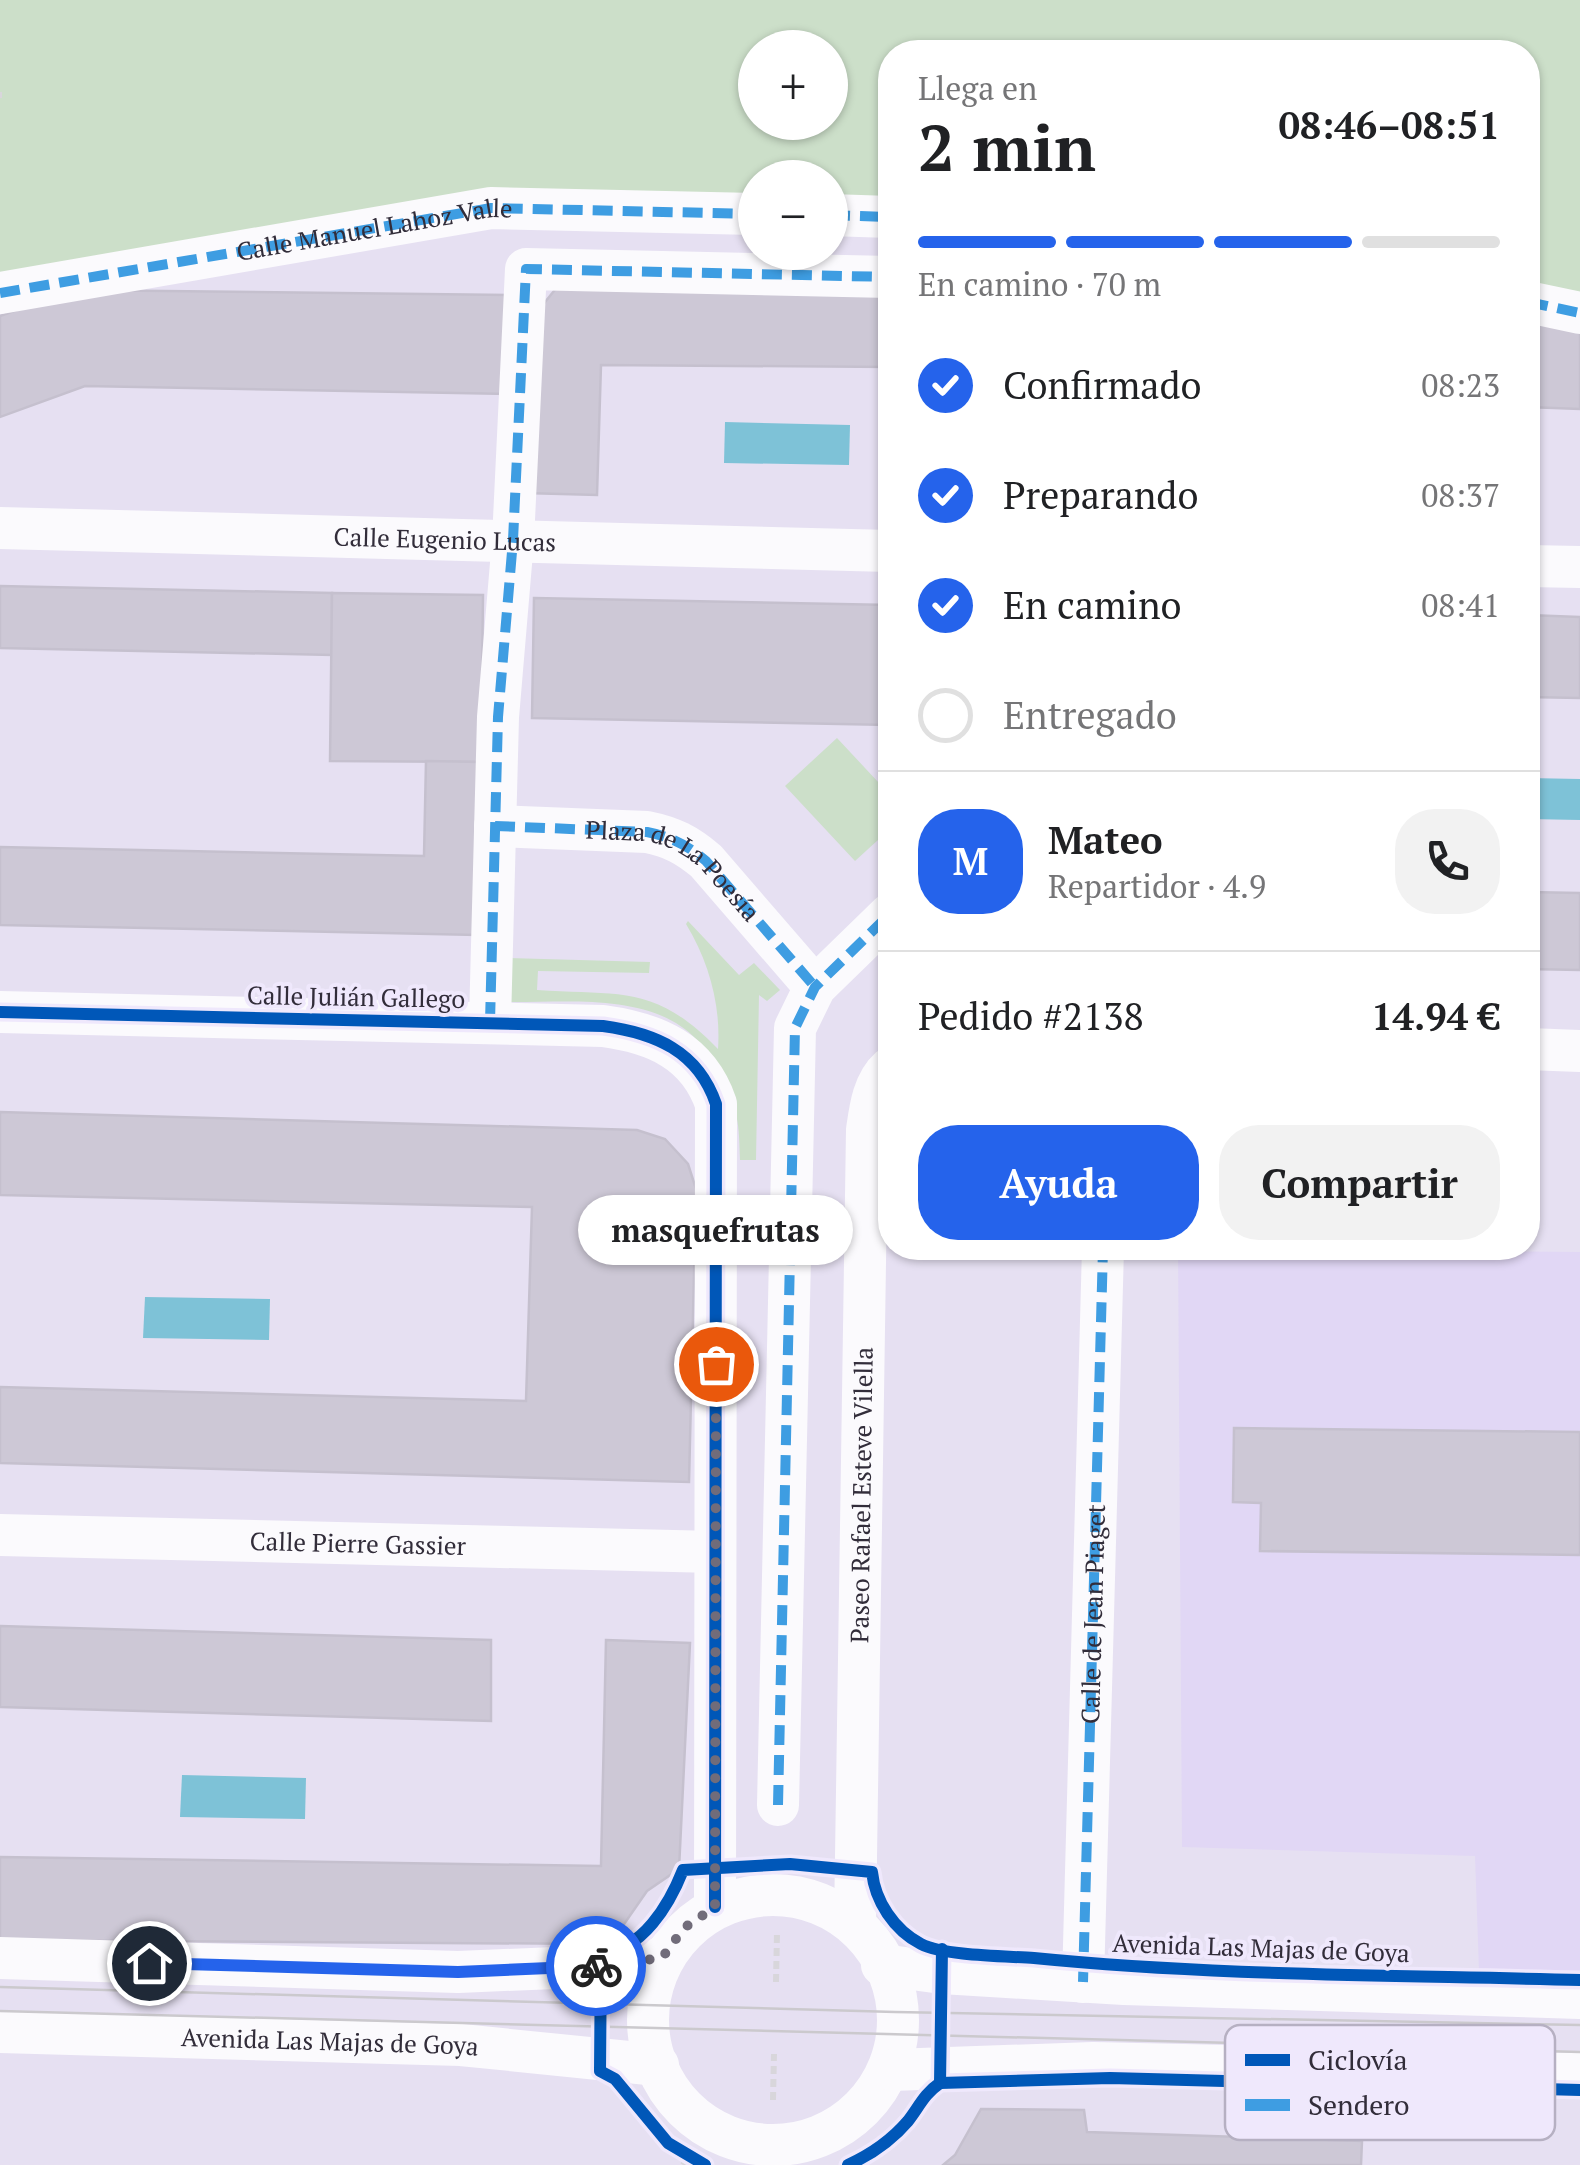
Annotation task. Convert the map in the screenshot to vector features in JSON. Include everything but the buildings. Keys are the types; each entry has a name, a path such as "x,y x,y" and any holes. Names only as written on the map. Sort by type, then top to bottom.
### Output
{"street":[{"name":"Calle Manuel Lahoz Valle","path":"0,294 491,208 738,214"},
{"path":"848,216 878,217"},
{"path":"490,1022 498,717 513,540 526,269 878,277"},
{"path":"1540,305 1580,313"},
{"name":"Calle Eugenio Lucas","path":"0,528 878,550"},
{"path":"1540,566 1580,567"},
{"name":"Plaza de La Poesía","path":"495,826 647,832 688,845 816,987"},
{"path":"778,1806 794,1028 816,987 878,926"},
{"name":"Calle Julián Gallego","path":"0,1012 603,1026 640,1031 666,1041 700,1069 716,1104 716,1552"},
{"path":"1540,1049 1580,1051"},
{"name":"Paseo Rafael Esteve Vilella","path":"855,1923 867,1130 870,1105 878,1089"},
{"name":"Calle de Jean Piaget","path":"1082,1982 1103,1260"},
{"name":"Calle Pierre Gassier","path":"0,1535 716,1552"},
{"path":"715,1907 716,1552"},
{"path":"756,1895 796,1896 824,1903 855,1923 873,1946 882,1966 891,1988 894,2012 892,2070 867,2106 834,2132 804,2145 764,2148 726,2138 691,2114 669,2090 658,2065 647,2004 651,1982 662,1958 684,1928 715,1907 756,1895"},
{"path":"0,1958 458,1972 625,1965 662,1958"},
{"name":"Avenida Las Majas de Goya","path":"882,1966 1082,1982 1580,1998"},
{"name":"Avenida Las Majas de Goya","path":"0,2032 462,2045 658,2065"},
{"path":"892,2070 1093,2062 1225,2065"},
{"path":"1555,2073 1580,2074"}],"path":[{"path":"776,1982 777,1933"},
{"path":"773,2100 774,2054"},
{"path":"684,2157 705,2165"}],"shaded area":[{"path":"1540,1252 1580,1252 1580,1971 1479,1971 1475,1856 1182,1847 1178,1260 1540,1260"}],"green space":[{"path":"0,0 1580,0 1580,313 1540,305 1540,40 878,40 878,217 848,216 848,160 738,160 738,214 491,208 0,293"},
{"path":"837,738 878,782 878,840 855,861 785,786"},
{"path":"688,921 739,975 754,963 780,990 767,1001 759,995 756,1160 740,1160 732,1101 702,1046 678,1024 656,1014 607,1003 505,1002 506,958 650,962 649,973 538,971 537,990 614,994 654,1003 695,1028 718,1049 718,1016 712,984"}],"water":[{"path":"725,422 850,425 849,465 724,463"},
{"path":"1540,778 1580,779 1580,820 1540,819"},
{"path":"145,1297 270,1299 269,1340 143,1338"},
{"path":"182,1775 306,1778 305,1819 180,1817"}],"tram line":[{"path":"0,1987 895,2012 1580,2025"},
{"path":"0,2011 1225,2043"},
{"path":"1555,2051 1580,2052"}],"marked path":[{"path":"0,293 491,208 738,214"},
{"path":"848,216 878,217"},
{"path":"490,1022 498,717 513,540 526,269 878,277"},
{"path":"1540,305 1580,313"},
{"path":"495,826 647,832 679,842 706,861 815,987"},
{"path":"778,1805 795,1028 815,987 878,926"},
{"path":"1083,1982 1103,1260"}],"cycle path":[{"path":"0,1012 603,1026 657,1040 698,1070 716,1104 715,1907"},
{"path":"705,2165 668,2143 615,2079 600,2071 601,1952 616,1950 642,1935 662,1910 683,1870 790,1864 872,1872 882,1904 902,1931 921,1944 960,1953 1238,1972 1580,1980"},
{"path":"940,2083 942,1949"},
{"path":"940,2083 1110,2078 1225,2081"},
{"path":"848,2165 895,2135 940,2083"},
{"path":"1555,2089 1580,2090"}],"way so far":[{"path":"596,1966 662,1958 684,1928 715,1907 716,1364"}],"place":[{"name":"masquefrutas","path":"716,1364"}],"route":[{"path":"149,1963 458,1972 596,1966"}]}
